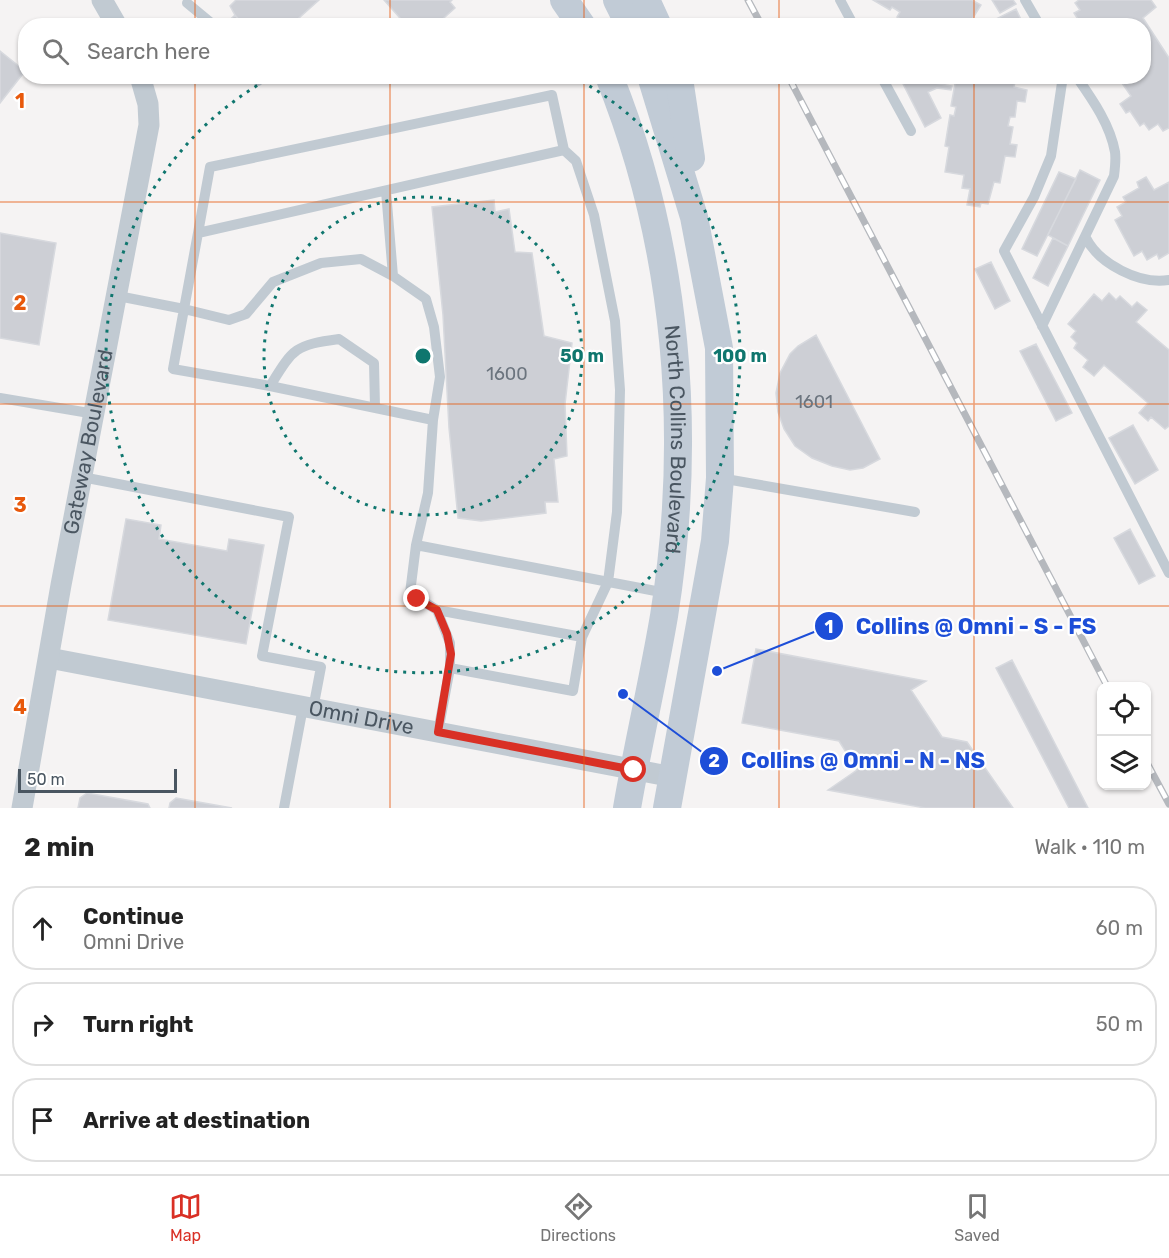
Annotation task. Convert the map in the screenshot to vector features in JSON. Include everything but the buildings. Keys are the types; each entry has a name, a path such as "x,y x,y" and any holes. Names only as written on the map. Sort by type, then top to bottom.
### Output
{"main road":[{"path":"564,0 576,18"},
{"path":"575,0 583,18"},
{"path":"617,0 626,18"},
{"path":"646,0 654,18"},
{"name":"North Collins Boulevard","path":"612,84 640,163 654,218 666,278 677,402 677,470 667,593 627,808"},
{"name":"North Collins Boulevard","path":"653,84 694,217 718,348 720,478 715,541 667,808"},
{"path":"680,84 691,158 694,217"}],"street":[{"path":"102,0 112,18"},
{"name":"Gateway Boulevard","path":"22,808 149,125 148,104 142,84"},
{"name":"Omni Drive","path":"49,658 673,777"}],"lane":[{"path":"840,0 850,18"},
{"path":"1025,0 1036,18"},
{"path":"187,3 205,18"},
{"path":"885,84 911,130"},
{"path":"1062,84 1051,156 1034,197 1004,251 1168,567"},
{"path":"1042,326 1114,176 1116,154 1110,131 1082,84"},
{"path":"434,420 270,386 173,369 210,167 552,95 564,150 576,161 594,215 615,321 620,390 617,512 608,582 582,637 573,691 450,669"},
{"path":"198,233 564,150"},
{"path":"386,190 393,276"},
{"path":"1086,237 1091,248 1109,265 1149,280 1169,280"},
{"path":"118,296 229,320 246,314 273,282 321,262 361,259 393,276 426,299 434,327 440,377 428,493 416,545 410,593 437,610 582,637"},
{"path":"270,386 289,354 311,343 339,339 374,363 375,407"},
{"path":"0,398 95,414"},
{"path":"82,477 289,517 262,656 321,667 308,708 284,808"},
{"path":"720,478 915,512"},
{"path":"416,545 667,593"},
{"path":"437,610 450,643 450,669 438,732"}],"railway":[{"path":"748,0 758,18"},
{"path":"792,84 1105,682"},
{"path":"1151,770 1169,804"}],"place":[{"name":"Collins @ Omni - S - FS","path":"717,671"},
{"name":"Collins @ Omni - N - NS","path":"623,694"}],"route":[{"path":"417,599 437,610 450,643 450,669 438,732 634,770"}]}
